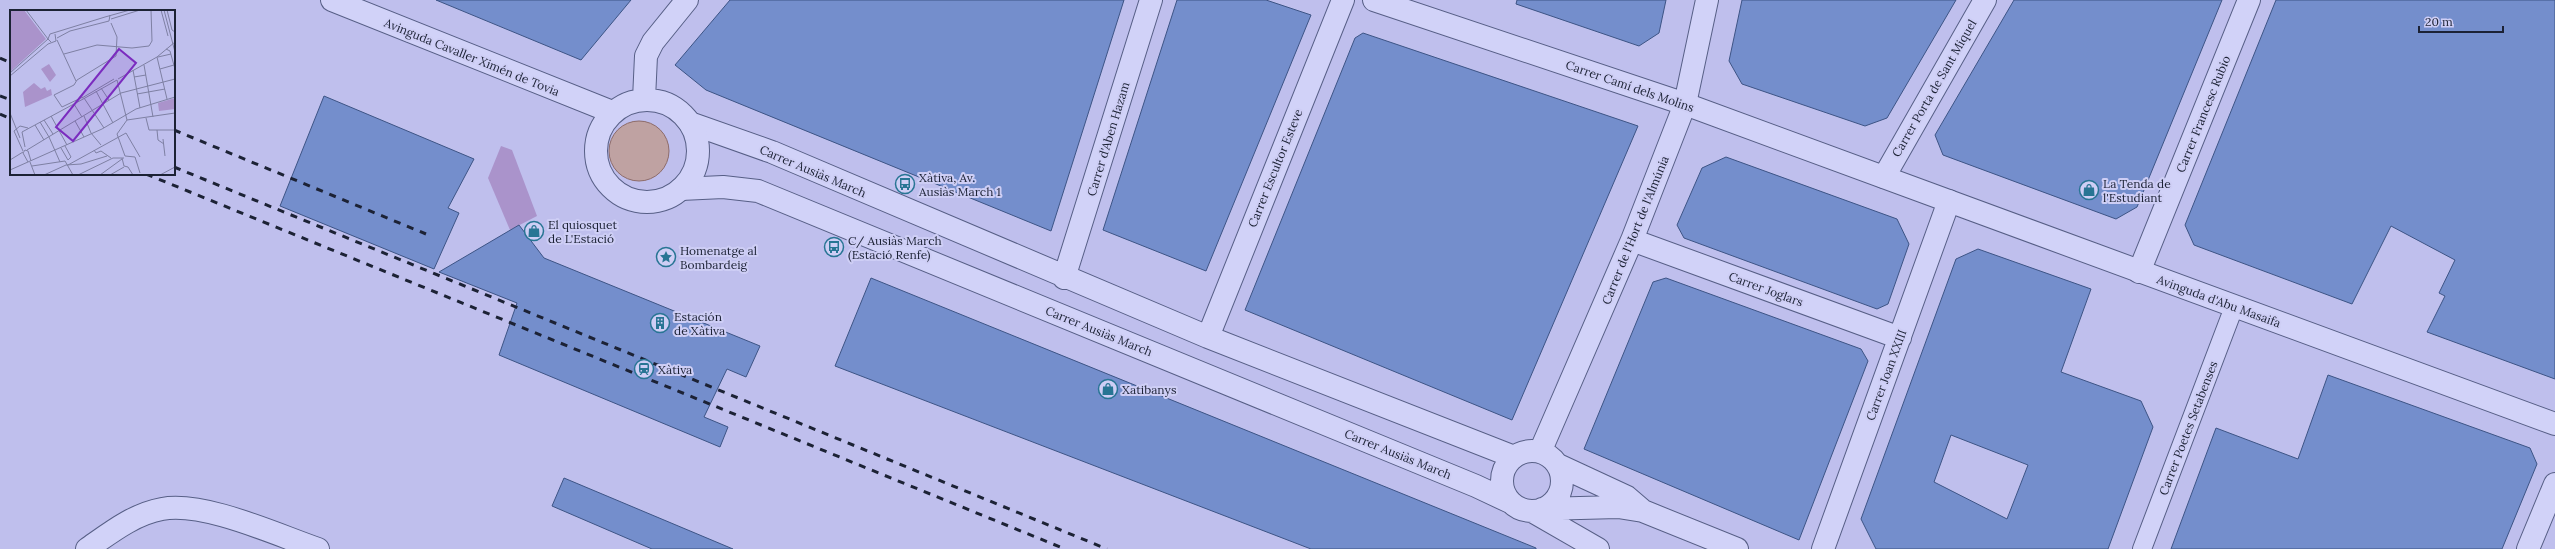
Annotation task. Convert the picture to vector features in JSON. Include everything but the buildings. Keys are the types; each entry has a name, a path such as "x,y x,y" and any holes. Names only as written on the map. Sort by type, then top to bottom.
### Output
{"street":[{"name":"Avinguda Cavaller Ximén de Tovia","path":"332,0 612,112"},
{"path":"644,99 646,56 653,42 687,0"},
{"name":"Carrer d'Aben Hazam","path":"1064,278 1151,0"},
{"name":"Carrer Escultor Esteve","path":"1208,337 1343,0"},
{"name":"Carrer Camí dels Molins","path":"1374,0 1685,104 1884,177"},
{"name":"Carrer de l'Hort de l'Almúnia","path":"1540,452 1632,240 1685,104 1707,0"},
{"name":"Carrer Porta de Sant Miquel","path":"1884,177 1985,0"},
{"name":"Carrer Francesc Rubio","path":"2139,272 2249,0"},
{"path":"644,99 661,101 678,109 690,123 697,139 698,158 693,175 681,189 666,199 649,203 630,200 614,191 602,177 596,160 595,142 601,127 612,112 627,103 644,99"},
{"name":"Carrer Ausiàs March","path":"690,123 772,152 1064,278 1208,337 1514,457"},
{"name":"Avinguda d'Abu Masaifa","path":"1884,177 2555,424"},
{"name":"Carrer Ausiàs March","path":"681,189 723,187 758,191 1476,486 1510,502"},
{"name":"Carrer Joan XXIII","path":"1823,549 1949,201"},
{"name":"Carrer Joglars","path":"1632,240 1900,338"},
{"name":"Carrer Poetes Setabenses","path":"2142,549 2234,307"},
{"path":"1643,511 1627,497 1558,465 1540,452 1531,451 1514,457 1507,464 1503,473 1504,493 1510,502 1524,510 1618,507 1643,511 1737,549"},
{"path":"1537,510 1556,499 1560,491 1562,482 1558,465"},
{"path":"2528,549 2555,484"},
{"path":"87,549 120,526 144,514 162,508 182,507 218,514 318,549"},
{"path":"1537,510 1598,549"}],"shaded area":[{"path":"639,121 655,126 660,130 664,135 669,151 664,167 660,172 655,176 639,181 623,176 618,172 614,167 609,151 614,135 618,130 623,126"},
{"path":"501,146 512,150 537,216 510,230 488,178"}],"railway":[{"path":"0,58 10,63"},
{"path":"0,96 10,100"},
{"path":"0,114 10,119"},
{"path":"175,130 426,234"},
{"path":"175,167 1107,549"},
{"path":"148,175 1065,549"}],"place":[{"name":"Xàtiva, Av. Ausiàs March 1","path":"905,184"},
{"name":"La Tenda de l'Estudiant","path":"2089,190"},
{"name":"El quiosquet de L'Estació","path":"534,231"},
{"name":"C/ Ausiàs March (Estació Renfe)","path":"834,247"},
{"name":"Homenatge al Bombardeig","path":"666,257"},
{"name":"Estación de Xàtiva","path":"660,323"},
{"name":"Xàtiva","path":"644,369"},
{"name":"Xatibanys","path":"1108,389"}]}
